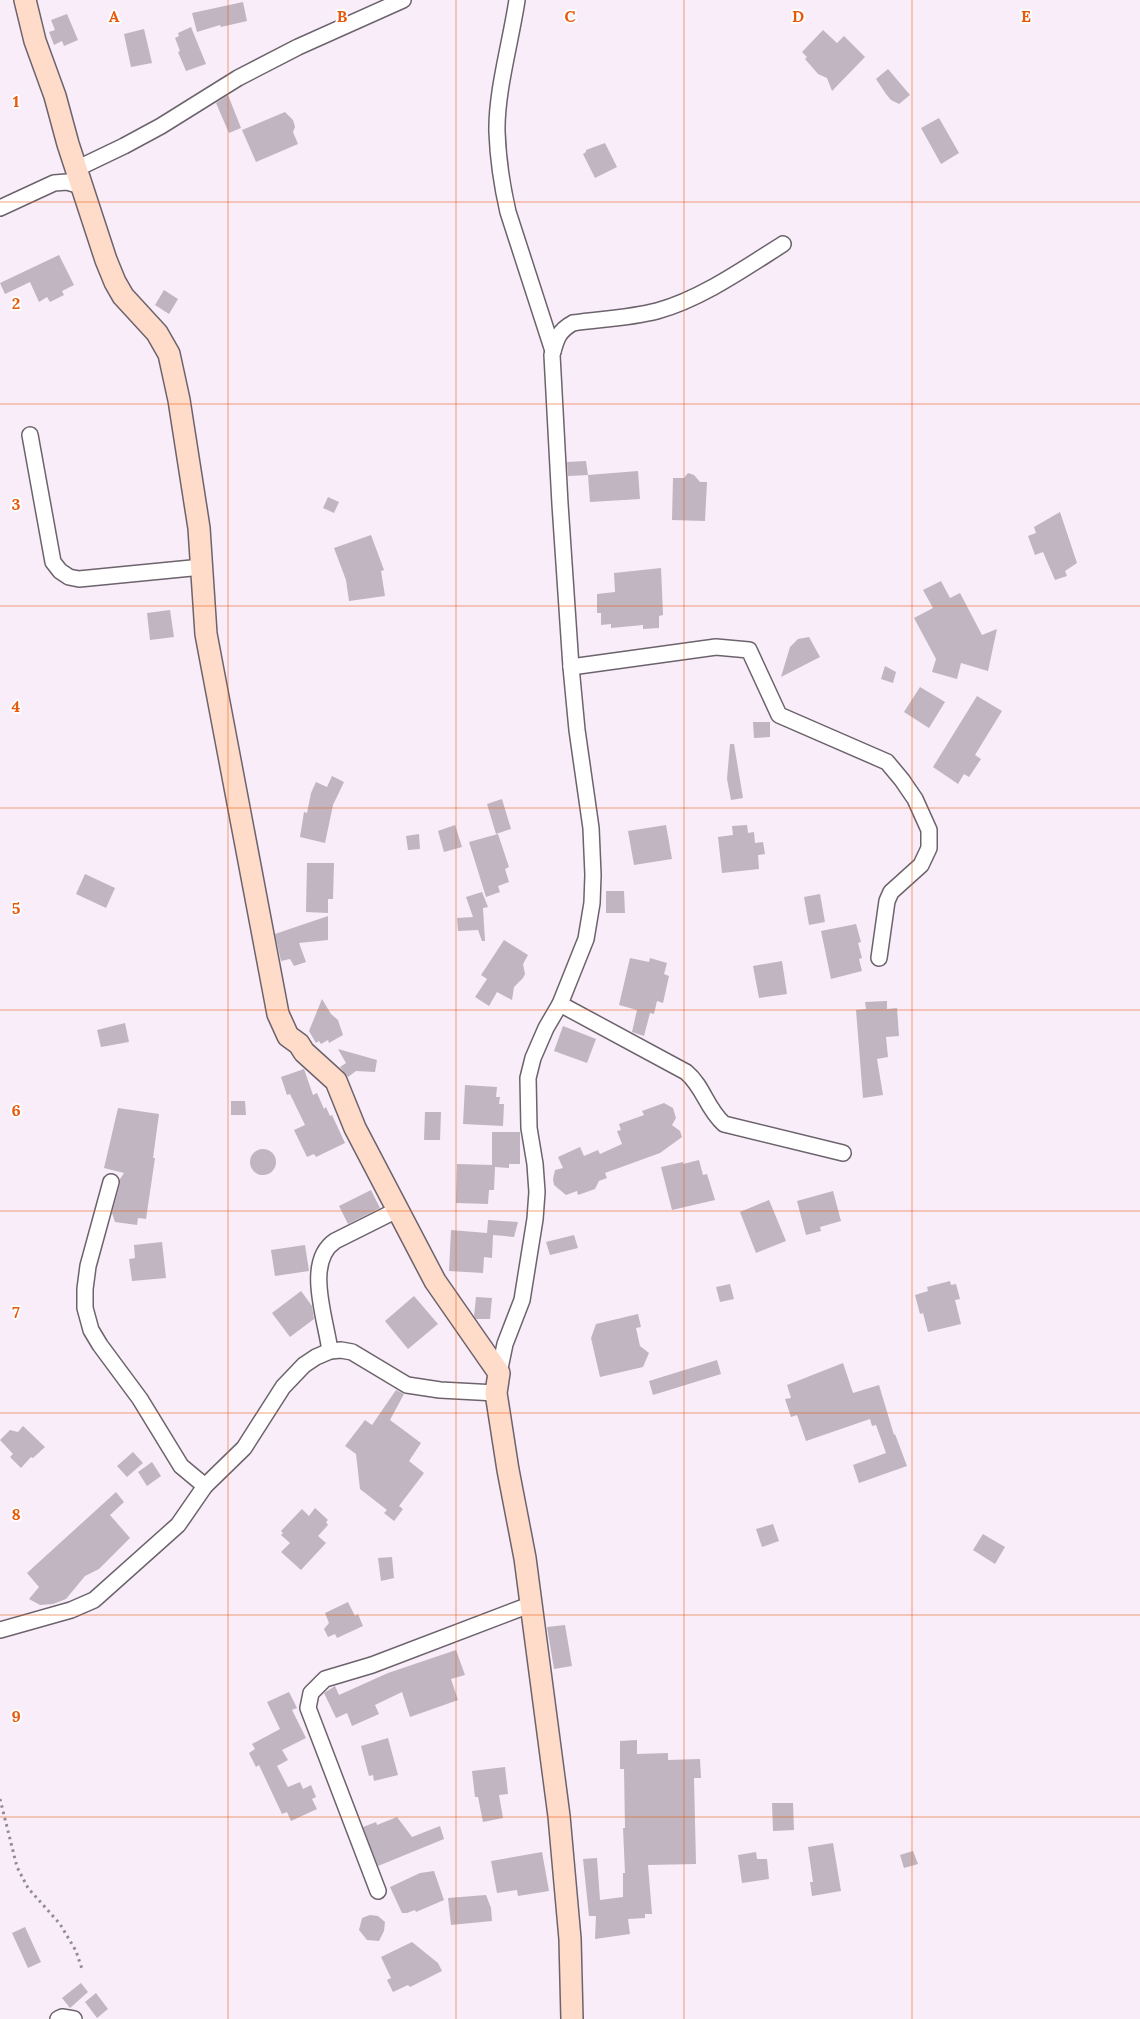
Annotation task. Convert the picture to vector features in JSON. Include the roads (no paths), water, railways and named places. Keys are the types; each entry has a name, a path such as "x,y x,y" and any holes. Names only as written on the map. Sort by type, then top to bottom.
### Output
{"street":[{"path":"25,0 35,41 55,96 78,178 115,282 134,309 157,333 170,354 195,500 206,634 278,1014 288,1036 299,1044 304,1052 336,1081 355,1128 435,1281 498,1383"},
{"path":"0,208 54,183 67,182 78,178 124,146 161,126 246,74 298,47 403,0"},
{"path":"517,0 499,102 497,132 502,181 508,212 553,351"},
{"path":"572,2019 570,1939 559,1816 532,1604 498,1383 505,1344 522,1300 535,1220 537,1192 529,1128 528,1078 533,1058 546,1028 560,1004 586,939 592,903 591,828 577,730 571,667 560,504 553,351 556,337 564,328 573,324 658,311 717,284 783,244"},
{"path":"30,435 53,562 60,571 69,577 79,579 202,567"},
{"path":"571,667 716,647 749,650 779,715 887,762 915,799 928,830 929,848 921,865 891,892 887,901 878,958"},
{"path":"560,1004 686,1072 696,1080 715,1116 724,1124 843,1153"},
{"path":"111,1182 88,1266 85,1289 86,1308 91,1330 140,1399 181,1466 204,1486"},
{"path":"330,1351 319,1292 318,1267 322,1255 327,1246 335,1241 397,1210"},
{"path":"0,1630 71,1610 94,1600 178,1525 204,1486 244,1448 283,1387 304,1365 330,1351 352,1352 407,1385 440,1390 498,1383"},
{"path":"378,1891 308,1708 311,1693 325,1679 372,1665 532,1604"},
{"path":"58,2019 62,2017 74,2019"}]}
